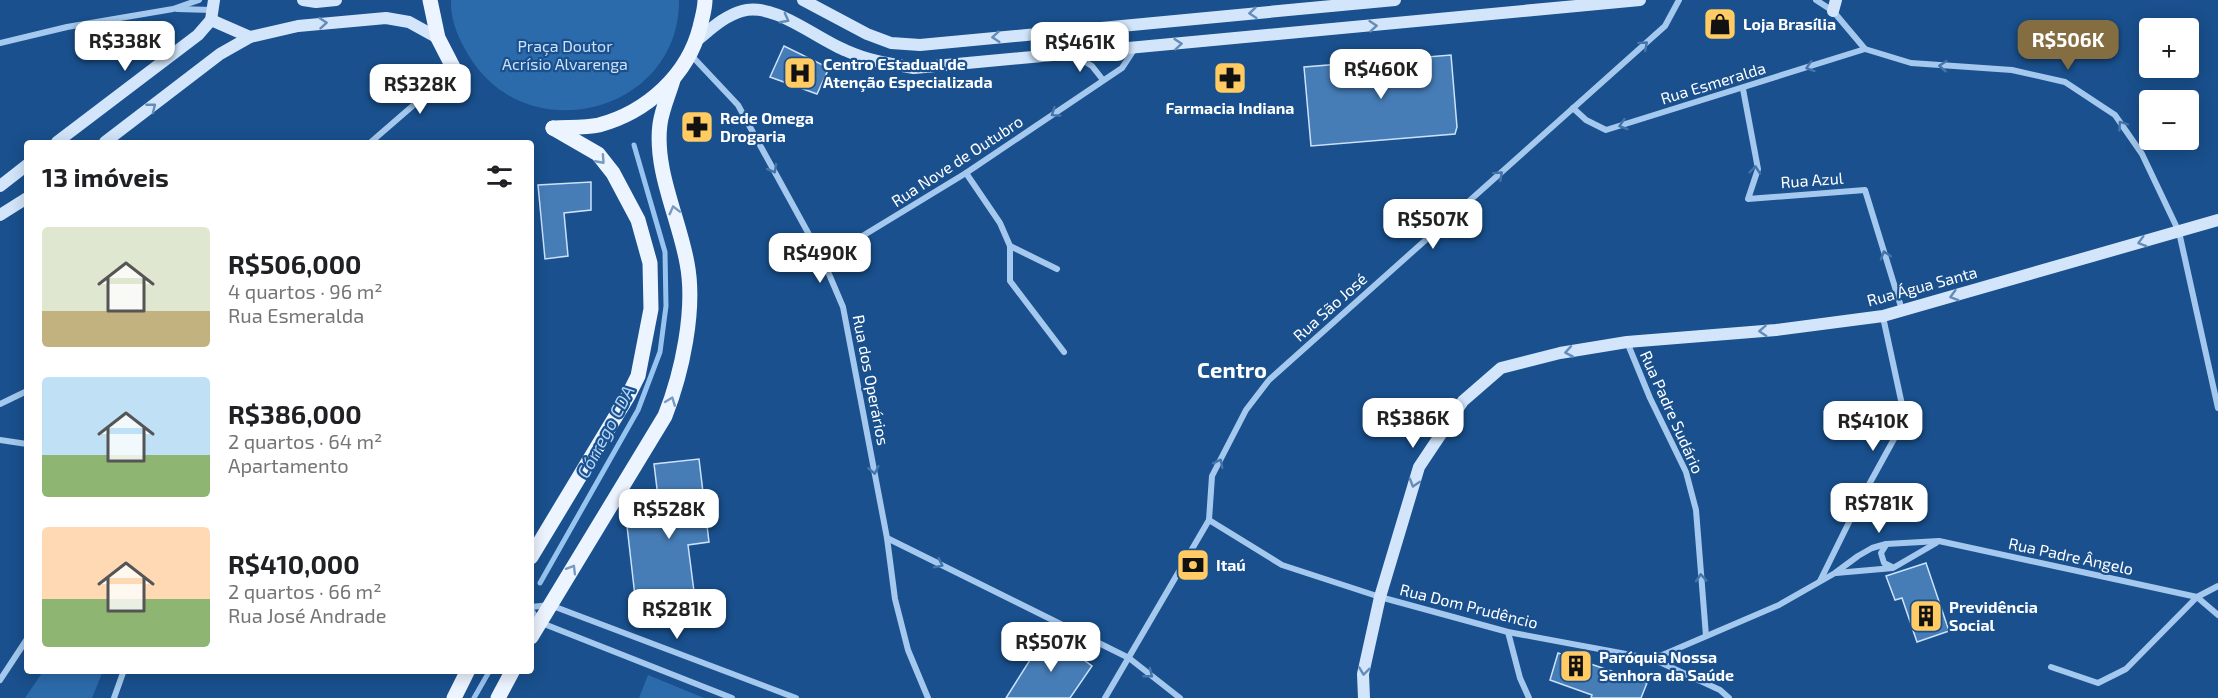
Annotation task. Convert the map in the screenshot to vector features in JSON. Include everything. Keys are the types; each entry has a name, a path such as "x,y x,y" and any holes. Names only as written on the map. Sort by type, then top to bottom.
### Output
{"main road":[{"path":"303,0 316,2 336,0"},
{"path":"430,0 438,38 454,69"},
{"path":"693,48 705,0"},
{"path":"803,0 867,34 891,43 920,45 1395,0"},
{"path":"534,613 550,605 665,416 676,388 689,317 688,265 661,159 660,124 673,80 693,48 723,20 744,10 770,11 846,51 879,63 914,68 1640,0"},
{"path":"60,140 198,35 213,10 250,37"},
{"path":"108,140 220,54 250,37 298,26 386,18 409,22 438,38"},
{"path":"534,552 638,376 651,309 650,263 638,220 613,173 598,154 553,128 598,125 619,117 639,108 673,80"},
{"path":"0,186 24,167"},
{"path":"0,215 24,200"},
{"name":"Rua Água Santa","path":"1364,698 1363,674 1380,597 1419,467 1463,401 1501,368 1627,342 1776,330 1883,316 2218,220"},
{"path":"454,698 466,674"},
{"path":"498,698 511,674"}],"street":[{"path":"0,43 67,27 173,9 199,0"},
{"name":"Rua São José","path":"1209,520 1212,476 1246,410 1269,380 1665,26 1679,0"},
{"path":"1816,0 1835,6 1865,49 1911,63 2012,70 2064,82 2115,115 2142,154 2179,232 2218,408"},
{"path":"173,9 213,10"},
{"name":"Rua dos Operários","path":"693,48 738,105 823,260 843,307 887,538 898,609 908,650 928,698"},
{"name":"Rua Nove de Outubro","path":"823,260 966,173 1122,68 1136,48"},
{"name":"Rua Esmeralda","path":"1573,108 1586,120 1606,130 1865,49"},
{"path":"1071,52 1092,66 1103,80"},
{"path":"373,140 454,69"},
{"name":"Rua Azul","path":"1743,89 1758,169 1748,199 1865,190 1902,311"},
{"path":"966,173 1000,223 1010,246 1010,281 1064,352"},
{"path":"1010,246 1057,268"},
{"path":"1820,582 1855,510 1894,439 1904,414 1883,316"},
{"name":"Rua Padre Sudário","path":"1627,342 1650,398 1686,472 1696,510 1706,636"},
{"path":"0,404 24,392"},
{"path":"0,440 24,444"},
{"path":"1105,698 1209,520"},
{"name":"Rua Dom Prudêncio","path":"1209,520 1282,565 1380,597 1508,632 1653,659 1720,690 1729,698"},
{"path":"887,538 1129,658 1180,698"},
{"name":"Rua Padre Ângelo","path":"1835,573 1893,568 1939,541"},
{"name":"Rua Padre Ângelo","path":"1653,659 1779,605 1835,573 1857,556 1886,544 1939,541 2197,597"},
{"path":"1886,544 1881,553 1884,563 1893,568"},
{"path":"2051,667 2098,682 2126,669 2197,597 2218,586"},
{"path":"2197,597 2218,615"},
{"path":"550,605 796,698"},
{"path":"534,613 732,698"},
{"path":"1508,632 1520,678 1529,698"},
{"path":"0,680 24,644"},
{"path":"114,698 123,674"}],"green space":[{"name":"Praça Doutor Acrísio Alvarenga","path":"451,0 679,0 673,39 655,70 628,93 596,106 561,110 526,104 495,86 469,56 462,43 456,30"},
{"path":"41,674 102,674 92,698 25,698"},
{"path":"648,675 704,698 639,698"}],"building":[{"name":"Centro Estadual de Atenção Especializada","path":"784,46 829,68 817,94 770,77"},
{"path":"1451,55 1457,127 1455,134 1311,146 1304,67"},
{"path":"591,182 591,210 564,213 568,256 545,259 538,185"},
{"path":"699,459 709,542 688,545 696,607 637,614 627,526 661,522 654,464"},
{"name":"Previdência Social","path":"1926,563 1949,631 1917,642 1902,598 1895,600 1886,576"},
{"path":"1047,633 1092,666 1070,698 1006,698"},
{"name":"Paróquia Nossa Senhora da Saúde","path":"1558,653 1647,683 1641,698 1591,698 1592,695 1550,680"}],"waterway":[{"name":"Córrego CDA","path":"540,583 638,410 660,352 666,306 665,252 634,145"},
{"name":"Córrego CDA","path":"474,698 488,674"}],"place":[{"name":"Loja Brasília","path":"1720,24"},
{"name":"Centro Estadual de Atenção Especializada","path":"800,73"},
{"name":"Farmacia Indiana","path":"1230,78"},
{"name":"Rede Omega Drogaria","path":"697,127"},
{"name":"Itaú","path":"1193,565"},
{"name":"Previdência Social","path":"1926,616"},
{"name":"Paróquia Nossa Senhora da Saúde","path":"1576,666"}],"district":[{"name":"Centro","path":"1232,370"}]}
